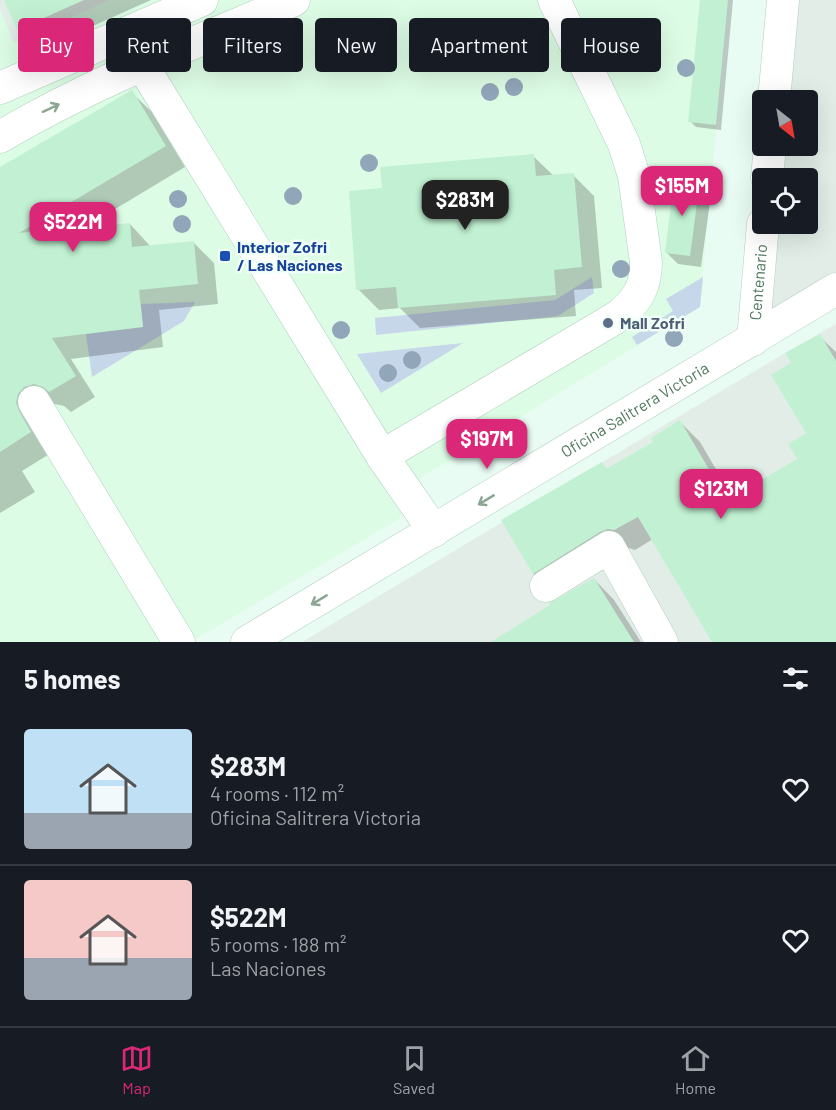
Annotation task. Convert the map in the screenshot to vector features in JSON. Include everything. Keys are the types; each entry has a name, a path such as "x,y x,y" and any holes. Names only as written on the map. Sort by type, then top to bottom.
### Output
{"street":[{"path":"160,18 202,0"},
{"path":"191,45 294,0"},
{"path":"382,456 617,317 637,299 643,287 646,262 634,176 624,144 554,0"},
{"path":"775,90 783,0"},
{"path":"2,83 106,41"},
{"path":"0,137 42,112 131,72"},
{"path":"145,72 382,456 434,531"},
{"name":"Centenario","path":"753,340 762,234"},
{"name":"Oficina Salitrera Victoria","path":"247,642 836,289"},
{"path":"34,402 179,642"},
{"path":"546,586 609,547 662,642"}],"shaded area":[{"path":"0,0 110,0 70,18 18,18 18,41 14,43 0,9"},
{"path":"110,0 728,0 700,307 422,477 399,519 191,642 0,642 0,9 14,43 18,41 18,72 94,72 94,18 70,18"},
{"path":"795,0 836,0 836,276 766,319 774,234 818,234 818,168 780,168 781,156 818,156 818,90 787,90"},
{"path":"592,277 594,293 558,316 376,335 375,318 555,300"},
{"path":"703,277 700,307 637,345 632,337 673,311 666,299"},
{"path":"195,302 184,321 92,377 86,334 143,327 141,304"},
{"path":"836,324 836,642 302,642 785,353"},
{"path":"463,343 381,393 357,354"}],"building":[{"path":"4,0 84,0 44,18 18,18 17,30"},
{"path":"700,0 728,0 716,125 688,122"},
{"path":"132,90 166,146 19,233 130,223 132,247 194,241 198,284 139,290 143,327 52,338 76,376 49,392 34,384 24,387 18,394 16,403 31,432 0,452 0,167"},
{"path":"534,154 536,176 574,173 582,267 554,270 556,295 398,308 396,287 356,290 349,191 382,188 380,167"},
{"path":"674,178 700,181 690,256 665,253"},
{"path":"820,334 836,361 836,642 712,642 638,517 614,530 608,529 600,532 533,574 501,520 602,462 606,469 653,442 651,438 680,420 727,500 797,459 788,444 806,433 771,375 791,363 785,353"},
{"path":"594,578 634,642 491,642 550,603"}],"place":[{"name":"Interior Zofri / Las Naciones","path":"225,256"},
{"name":"Mall Zofri","path":"608,323"}]}
